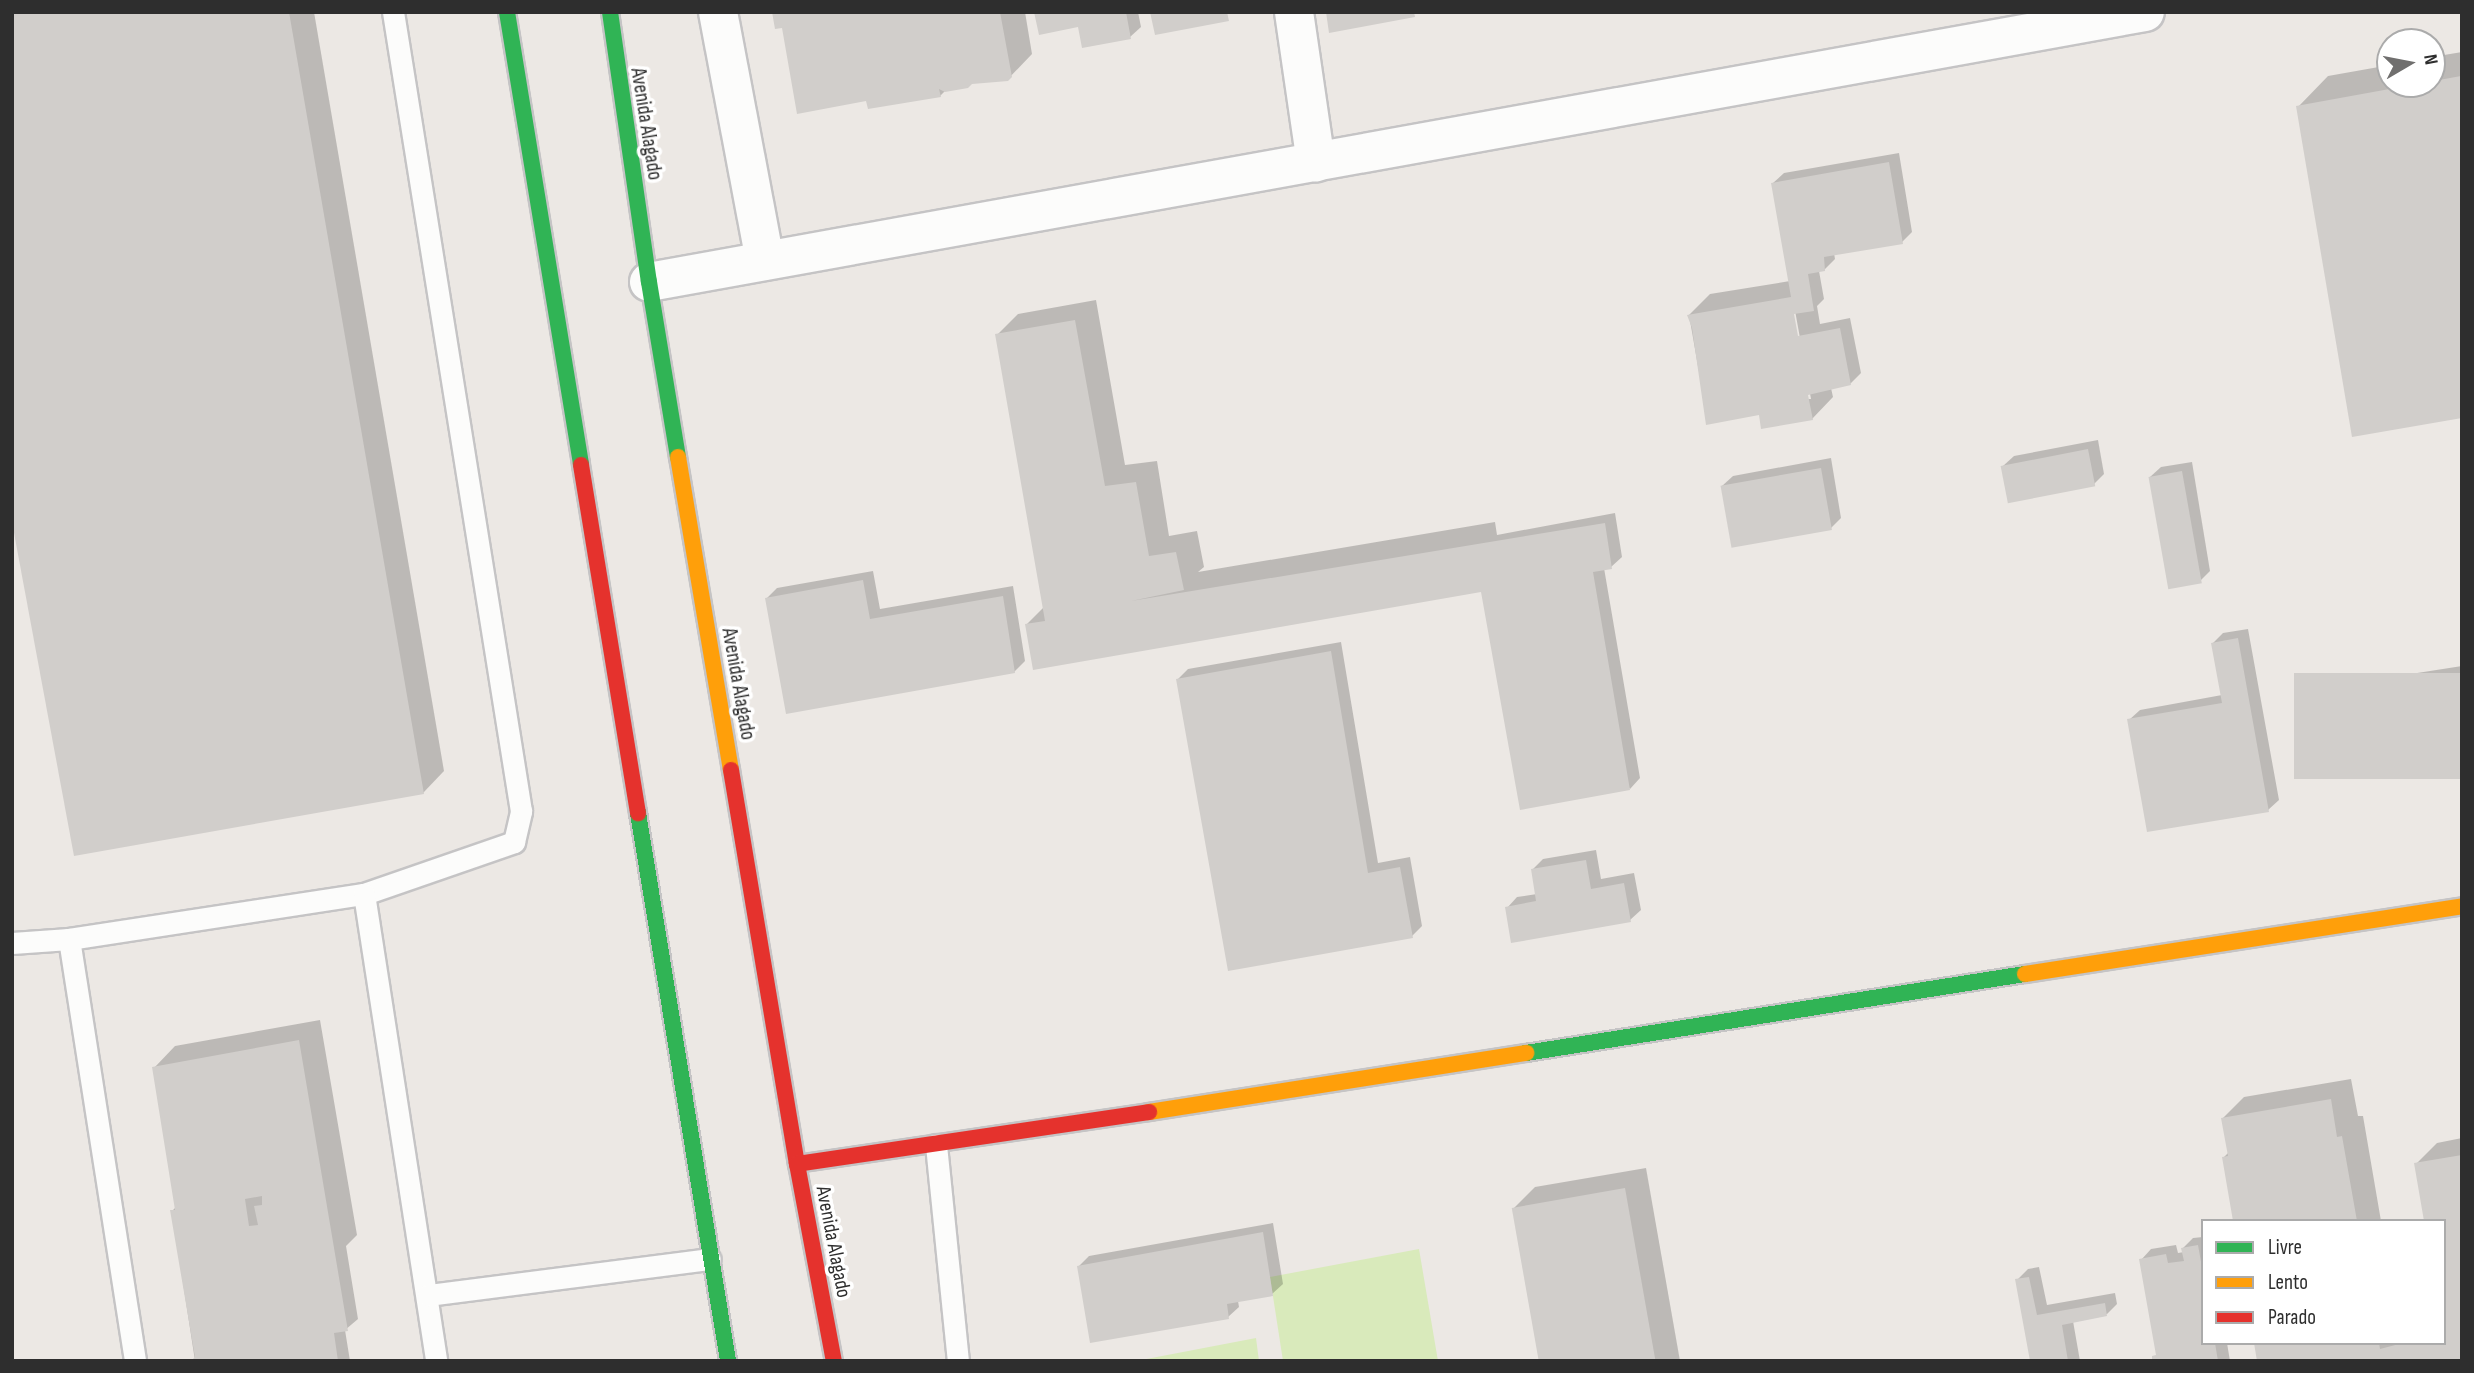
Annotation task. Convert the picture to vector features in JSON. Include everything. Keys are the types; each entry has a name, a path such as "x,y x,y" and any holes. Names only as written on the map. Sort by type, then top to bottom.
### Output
{"main road":[{"path":"507,12 728,1361"},
{"name":"Avenida Alagado","path":"610,12 649,282 797,1164 834,1361"},
{"path":"797,1164 936,1145 2462,906"}],"street":[{"path":"718,12 765,261"},
{"path":"1294,12 1316,162"},
{"path":"649,282 2145,12"}],"lane":[{"path":"12,943 69,939 363,894 514,842 522,811 393,12"},
{"path":"363,894 428,1295 436,1361"},
{"path":"69,939 135,1361"},
{"path":"936,1145 958,1361"},
{"path":"428,1295 710,1259"}],"green space":[{"path":"1419,1249 1438,1361 1283,1361 1270,1277"},
{"path":"1256,1338 1259,1361 1136,1361"}],"building":[{"path":"12,12 289,12 424,794 74,856 12,522"},
{"path":"772,12 1000,12 1012,77 1008,81 972,84 968,88 945,92 939,89 941,97 868,109 866,101 797,114 782,28 775,29"},
{"path":"1034,12 1126,12 1131,39 1082,48 1078,27 1039,35"},
{"path":"1150,12 1227,12 1229,21 1155,35"},
{"path":"1326,12 1414,12 1415,17 1329,33"},
{"path":"2461,76 2462,418 2352,437 2296,106 2376,91 2376,98 2446,98 2446,79"},
{"path":"1889,162 1903,244 1824,257 1825,271 1808,274 1814,311 1794,314 1798,336 1840,328 1851,385 1808,395 1813,420 1761,429 1759,415 1706,425 1692,328 1687,315 1791,297 1771,183"},
{"path":"1075,320 1105,486 1136,482 1149,556 1176,552 1184,590 1131,601 1605,523 1612,569 1593,572 1630,790 1520,810 1481,592 1033,670 1025,624 1045,621 995,334"},
{"path":"2088,449 2095,486 2008,503 2001,466"},
{"path":"1821,468 1832,530 1731,548 1721,486"},
{"path":"2182,471 2202,583 2168,589 2149,477"},
{"path":"863,580 870,619 1003,596 1015,673 786,714 765,598"},
{"path":"2238,638 2269,812 2147,832 2127,719 2222,703 2211,643"},
{"path":"1331,651 1368,873 1400,867 1413,938 1228,971 1176,679"},
{"path":"2294,673 2462,673 2462,779 2294,779"},
{"path":"1586,860 1591,889 1624,883 1631,922 1511,943 1505,907 1536,901 1531,869"},
{"path":"299,1040 348,1331 334,1333 338,1361 191,1361 195,1357 170,1210 175,1210 152,1067","holes":["262,1196 262,1205 254,1206 258,1225 249,1226 245,1199"]},
{"path":"2331,1099 2337,1137 2342,1136 2357,1219 2233,1219 2222,1157 2228,1156 2221,1118"},
{"path":"2462,1155 2462,1361 2257,1361 2254,1345 2379,1345 2380,1349 2395,1345 2446,1345 2446,1219 2424,1219 2414,1163"},
{"path":"1625,1188 1656,1361 1539,1361 1512,1208"},
{"path":"1263,1232 1273,1296 1227,1304 1229,1319 1090,1343 1077,1266"},
{"path":"2198,1245 2201,1262 2201,1345 2215,1345 2218,1361 2152,1361 2152,1356 2156,1355 2139,1259 2166,1254 2168,1263 2184,1261 2181,1248"},
{"path":"2029,1277 2037,1315 2105,1303 2107,1316 2062,1325 2068,1361 2030,1361 2015,1279"}],"traffic: fast":[{"path":"507,12 581,465"},
{"path":"610,12 649,282 678,457"},
{"path":"638,813 728,1361"},
{"path":"1526,1053 2025,974"}],"traffic: slow":[{"path":"678,457 731,770"},
{"path":"2025,974 2462,906"},
{"path":"1149,1112 1526,1053"}],"traffic: jam":[{"path":"581,465 638,813"},
{"path":"731,770 797,1164 834,1361"},
{"path":"797,1164 1149,1112"}]}
